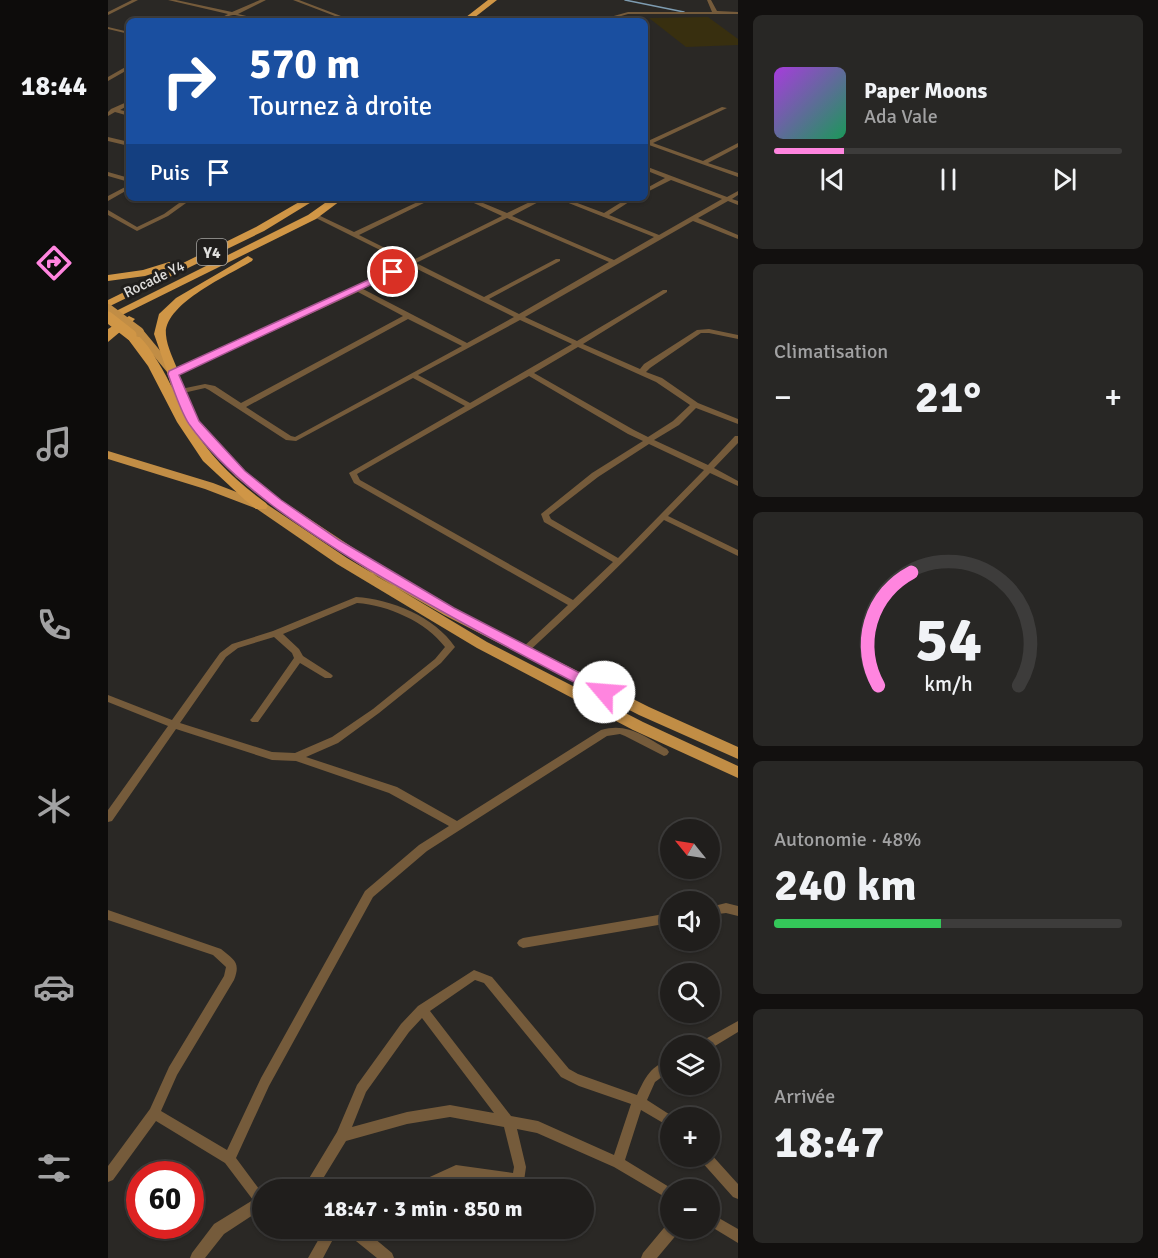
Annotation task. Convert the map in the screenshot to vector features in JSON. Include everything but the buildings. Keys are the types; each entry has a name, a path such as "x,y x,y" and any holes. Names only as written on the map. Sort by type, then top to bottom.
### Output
{"highway":[{"path":"463,18 477,0"},
{"path":"463,18 493,0"},
{"path":"108,278 145,273 174,264 243,232 298,201"},
{"name":"Rocade Y4","path":"108,305 260,229 308,201"},
{"name":"Rocade Y4","path":"108,318 313,216 335,201"},
{"path":"173,372 160,334 165,314 180,300 284,238 313,216"},
{"path":"108,338 111,332 133,316 226,260"},
{"path":"108,318 135,334 159,369 184,424 211,462 231,485 261,506"}],"main road":[{"path":"108,305 173,372 179,392 194,422 211,442 240,474 277,503 383,574 524,651 644,711 738,753"},
{"path":"108,455 209,486 261,506 342,561 483,645 638,726 738,772"}],"street":[{"path":"109,12 136,0"},
{"path":"170,0 251,18"},
{"path":"224,18 264,0"},
{"path":"295,0 343,18"},
{"path":"709,0 714,11 718,13"},
{"path":"609,18 628,13 738,13"},
{"path":"108,28 126,32"},
{"path":"108,79 126,69"},
{"path":"108,114 126,105"},
{"path":"648,142 724,108"},
{"path":"108,109 126,113"},
{"path":"108,139 126,143"},
{"path":"648,144 738,175"},
{"path":"703,163 738,145"},
{"path":"730,149 738,152"},
{"path":"648,169 738,203"},
{"path":"108,174 126,179"},
{"path":"648,189 671,177"},
{"path":"108,199 126,189"},
{"path":"179,392 206,386 212,388 289,438 296,439 521,316 738,193"},
{"path":"108,212 137,229 166,215 185,201"},
{"path":"353,235 425,201"},
{"path":"473,201 614,262"},
{"path":"173,372 358,289 537,201"},
{"path":"567,201 659,237"},
{"path":"604,215 628,201"},
{"path":"313,216 486,298 575,344 640,374 659,380 695,405 738,422"},
{"path":"692,218 738,237"},
{"path":"486,298 558,260"},
{"path":"358,289 466,345"},
{"path":"574,604 357,481 353,477 353,472 529,373 664,291"},
{"path":"240,407 408,316"},
{"path":"640,374 647,366 699,331 738,337"},
{"path":"529,373 648,440 738,484"},
{"path":"412,375 470,406"},
{"path":"619,562 547,520 545,514 595,476 688,415 695,405"},
{"path":"524,651 619,562 738,438"},
{"path":"662,516 738,553"},
{"path":"108,818 172,724 228,650 356,600 379,602 413,618 446,639 450,647 438,661 398,694 335,740 296,757"},
{"path":"276,633 296,651 299,658 328,676"},
{"path":"255,720 299,658"},
{"path":"108,698 172,724 272,756 296,757 393,789 457,826"},
{"path":"229,1159 265,1082 369,894 423,848 516,787 614,729 627,732 664,752"},
{"path":"720,909 738,911"},
{"path":"108,915 217,952 232,965 230,977 173,1071 154,1113 108,1176"},
{"path":"523,943 660,920"},
{"path":"315,1179 342,1136 360,1089 405,1028 422,1010 474,975 488,980 565,1073 577,1081 629,1096 660,1115"},
{"path":"422,1010 509,1123 518,1158 519,1176 514,1179"},
{"path":"720,1037 738,1026"},
{"path":"618,1163 635,1108 651,1078 660,1072"},
{"path":"342,1136 407,1118 450,1111 538,1127 618,1163 660,1188"},
{"path":"154,1113 229,1159 252,1189"},
{"path":"714,1167 738,1193"},
{"path":"439,1179 456,1171 506,1179"},
{"path":"197,1258 219,1229 252,1208"},
{"path":"720,1225 738,1236"},
{"path":"315,1258 326,1239"},
{"path":"368,1239 387,1258"},
{"path":"648,1258 664,1239"}],"sand":[{"path":"708,17 738,39 738,45 686,47 649,18"}],"waterway":[{"path":"625,0 684,12"}],"route":[{"path":"393,272 173,374 194,422 240,474 334,543 449,612 604,692"}]}
